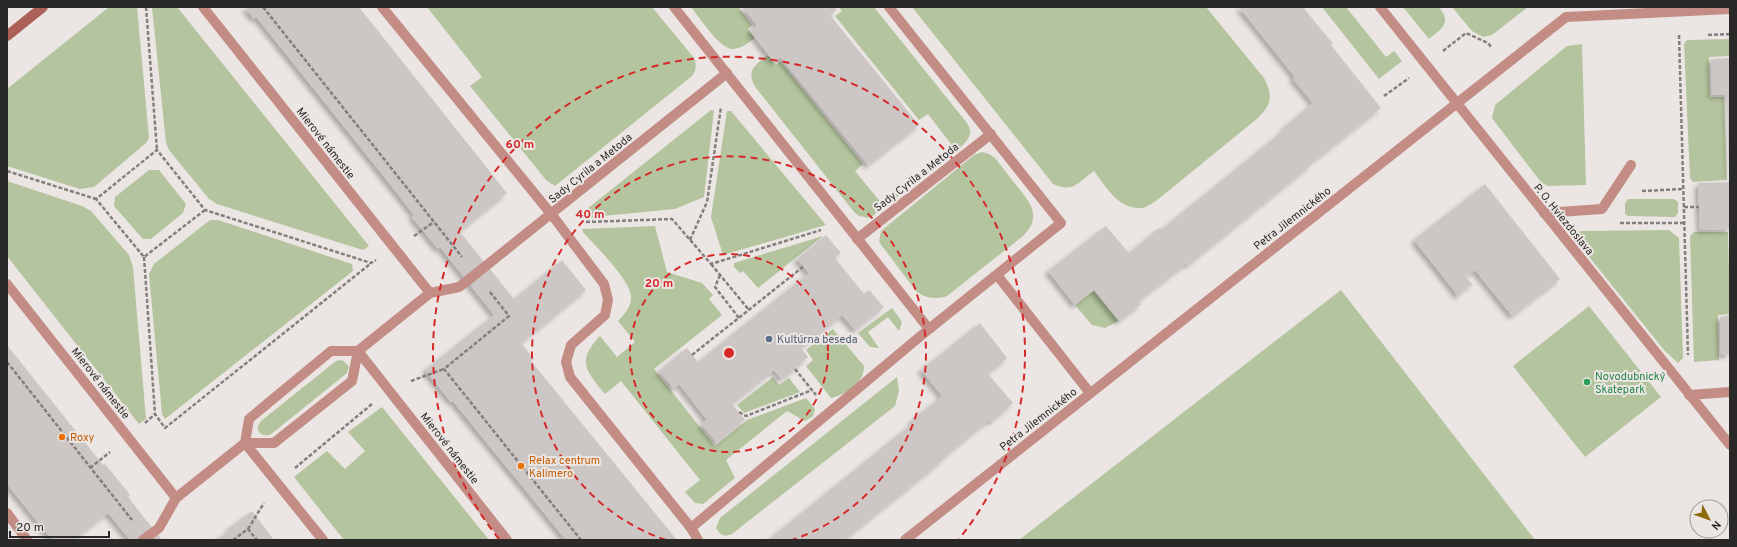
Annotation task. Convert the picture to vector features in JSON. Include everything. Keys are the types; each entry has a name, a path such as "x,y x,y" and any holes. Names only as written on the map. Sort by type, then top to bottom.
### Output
{"street":[{"path":"7,36 42,7"},
{"name":"Mierové námestie","path":"203,7 430,293"},
{"path":"382,7 552,215 604,284 608,300 605,315 571,345 566,362 570,377 691,528 698,540"},
{"path":"674,7 929,329"},
{"path":"691,528 929,329 1061,223 890,7"},
{"name":"P. O. Hviezdoslava","path":"1380,7 1730,445"},
{"name":"Petra Jilemnického","path":"905,540 1566,17 1730,9"},
{"name":"Sady Cyrila a Metoda","path":"430,293 459,287 552,215 727,73"},
{"name":"Sady Cyrila a Metoda","path":"857,239 990,134"},
{"path":"1544,213 1602,209 1631,165"},
{"path":"996,275 1090,393"},
{"name":"Mierové námestie","path":"7,284 176,498"},
{"path":"144,539 159,528 176,498 245,443 250,419 331,351 358,351 430,293"},
{"path":"245,443 274,444 352,381 358,351"},
{"name":"Mierové námestie","path":"358,351 507,540"},
{"path":"1689,395 1730,392"},
{"path":"245,443 278,482 323,540"},
{"path":"7,513 27,540"}],"path":[{"path":"146,7 157,150 205,210 370,264"},
{"path":"1442,53 1466,33 1488,43 1494,51"},
{"path":"1706,35 1730,34"},
{"path":"1679,35 1688,356"},
{"path":"1671,36 1685,35"},
{"path":"690,240 707,202 727,73"},
{"path":"1384,96 1409,77"},
{"path":"715,107 727,108"},
{"path":"96,199 157,150"},
{"path":"7,171 96,199 144,257 155,414 165,428 370,264 395,250 434,222"},
{"path":"1613,192 1683,189"},
{"path":"1684,207 1699,207"},
{"path":"1602,209 1619,223 1684,223"},
{"path":"144,257 205,210"},
{"path":"582,222 672,219 749,310"},
{"path":"711,264 826,229"},
{"path":"692,355 804,266"},
{"path":"720,275 715,287 739,318"},
{"path":"7,362 144,539"},
{"path":"233,540 248,529 278,482 389,390 444,369"},
{"path":"795,369 830,412"},
{"path":"739,412 746,416 812,390"},
{"path":"90,468 99,460"},
{"path":"248,529 257,540"}],"green space":[{"path":"109,7 137,7 149,138 146,143 94,187 80,189 7,166 7,89"},
{"path":"152,7 177,7 369,246 363,250 217,204 209,199 169,150 166,143"},
{"path":"427,7 652,7 694,58 696,66 692,76 555,186 546,180 470,86 482,77"},
{"path":"691,7 738,7 752,25 748,29 755,38 738,48 732,49 727,47 721,44 704,25"},
{"path":"839,7 874,7 967,123 970,129 968,139 964,144 870,218 859,216 854,212 756,88 751,77 753,69 756,65 768,55 776,65 780,61 863,164 855,171 882,204 954,148 928,114 919,120 835,16 842,11"},
{"path":"912,7 1206,7 1264,78 1269,90 1270,100 1263,113 1258,118 1156,201 1144,208 1134,208 1126,205 1114,196 1094,171 1079,183 1071,187 1060,187 1053,184"},
{"path":"1322,7 1346,7 1386,57 1394,51 1402,61 1379,79"},
{"path":"1403,7 1439,7 1445,18 1444,25 1429,39"},
{"path":"1452,7 1528,7 1492,35 1483,37 1472,31"},
{"path":"1730,39 1730,56 1709,57 1710,97 1724,97 1727,180 1693,182 1690,178 1684,44 1687,40"},
{"path":"1582,44 1586,185 1547,186 1540,181 1492,118 1495,105 1567,46"},
{"path":"711,110 714,110 704,197 675,209 583,218 582,213"},
{"path":"727,111 731,111 826,225 723,255 711,217"},
{"path":"982,152 995,158 1026,197 1032,209 1032,222 1029,229 1023,236 947,296 934,298 926,297 916,291 879,242 881,231 974,155"},
{"path":"149,170 159,170 186,204 183,213 151,239 143,239 114,206 115,197"},
{"path":"7,181 82,206 91,211 129,255 133,267 146,419 139,424 7,256"},
{"path":"1628,199 1674,199 1678,202 1678,213 1675,217 1628,216 1625,214 1625,203"},
{"path":"210,220 218,220 352,264 353,271 165,419 162,414 149,274 154,264"},
{"path":"655,226 667,272 702,283 713,295 709,299 722,315 654,369 715,446 747,420 806,398 815,409 813,416 805,421 787,411 726,460 735,478 703,504 695,503 685,492 700,480 621,381 605,394 593,379 586,366 588,352 600,336 617,357 635,342 618,321 629,307 631,297 629,290 619,272 582,229"},
{"path":"1669,230 1679,238 1683,358 1678,363 1664,350 1574,238 1576,233 1581,231"},
{"path":"1694,232 1728,232 1730,314 1718,315 1719,360 1694,362 1690,236"},
{"path":"823,236 758,288 743,271 740,273 734,267 734,263"},
{"path":"1094,290 1119,321 1105,328 1092,325 1075,305"},
{"path":"1341,290 1535,540 1019,540"},
{"name":"Novodubnický Skatepark","path":"1589,306 1661,397 1585,457 1513,366"},
{"path":"892,308 902,322 899,331 888,317 868,332 879,348 870,347 858,333"},
{"path":"833,329 864,366 861,377 853,387 842,394 831,398 806,366 813,360 806,350"},
{"path":"342,360 349,366 347,373 270,435 263,435 259,432 258,427 261,421 336,361"},
{"path":"773,377 779,385 789,378 800,392 744,413 737,405"},
{"path":"897,377 899,391 895,406 732,534 725,536 719,533 716,528 720,518"},
{"path":"382,407 489,540 344,540 294,477 327,451 345,469 365,451 348,432"}],"building":[{"path":"245,7 359,7 507,193 460,231 461,233 514,299 562,260 586,290 521,343 534,359 531,361 677,540 566,540 452,400 451,402 425,370 494,315 440,247 438,249 412,217 414,215 393,188 258,19 256,17 254,19"},
{"path":"742,7 834,7 837,10 830,15 919,125 868,165 780,57 774,62 750,31 757,25"},
{"path":"1239,7 1303,7 1381,108 1310,164 1311,165 1188,265 1187,263 1138,301 1141,304 1119,321 1094,290 1075,305 1048,271 1106,226 1129,253 1159,228 1161,230 1284,130 1283,128 1313,103 1293,79 1295,77"},
{"path":"1730,58 1729,177 1727,95 1712,95 1711,59"},
{"path":"1730,182 1730,229 1700,230 1698,183"},
{"path":"1485,184 1560,279 1512,316 1475,270 1466,277 1473,285 1471,287 1470,285 1459,294 1459,297 1414,240"},
{"name":"Kultúrna beseda","path":"826,235 841,253 835,258 864,294 869,290 884,307 855,330 842,315 801,348 808,357 790,373 781,379 774,370 732,404 745,420 717,443 701,424 707,420 679,384 674,389 659,371 687,348 698,362 809,273 797,259"},
{"path":"1730,315 1730,354 1721,355 1720,317"},
{"path":"980,323 1007,358 988,374 1013,403 991,422 989,420 942,459 943,460 844,540 768,540 913,423 911,421 942,396 921,370"},
{"path":"7,345 103,465 105,464 128,492 130,496 128,497 162,540 130,540 108,513 73,540 52,540 7,484"},
{"path":"252,511 274,540 216,540 230,530 229,528"}],"place":[{"name":"Kultúrna beseda","path":"769,339"},
{"name":"Novodubnický Skatepark","path":"1587,382"},
{"name":"Roxy","path":"62,437"},
{"name":"Relax centrum Kalimero","path":"521,466"}]}
